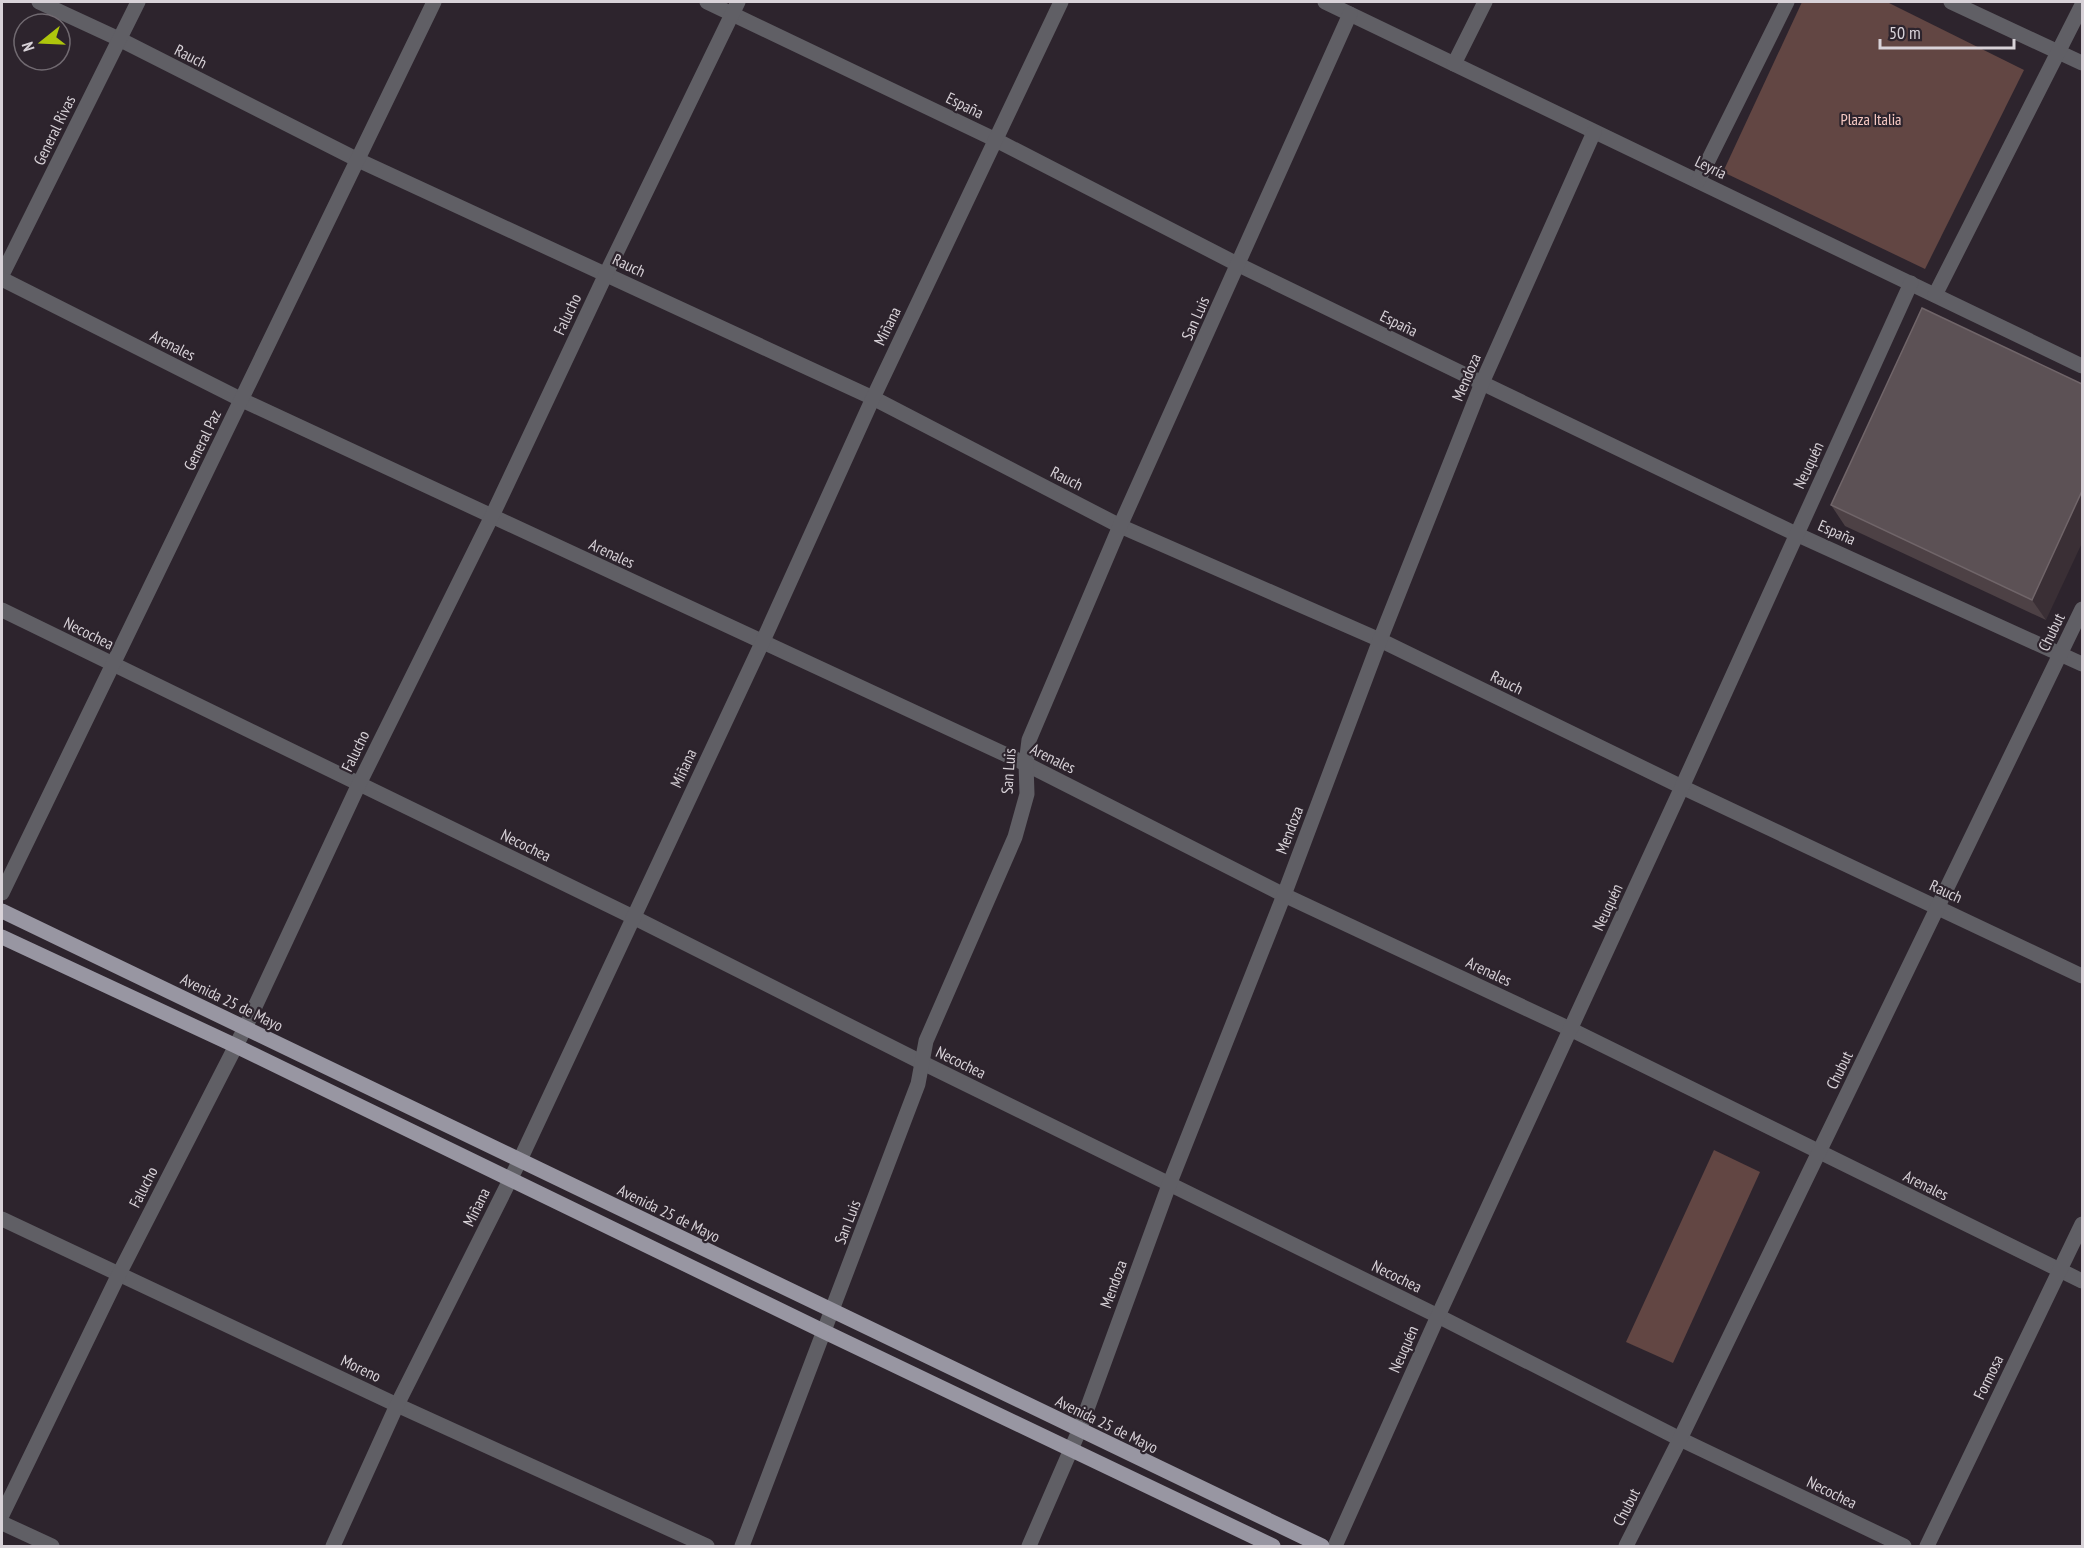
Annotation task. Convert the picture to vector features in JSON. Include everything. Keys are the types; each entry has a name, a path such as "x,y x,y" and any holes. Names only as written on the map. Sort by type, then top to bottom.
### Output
{"main road":[{"name":"Avenida 25 de Mayo","path":"2,911 1322,1546"},
{"path":"2,937 236,1046 825,1332 1273,1546"}],"street":[{"name":"Rauch","path":"39,2 119,39 358,160 873,398 1120,526 1380,640 1682,787 2082,976"},
{"name":"General Rivas","path":"2,277 138,2"},
{"name":"General Paz","path":"2,893 434,2"},
{"name":"España","path":"707,2 736,8 1239,264 1482,383 1796,534 2082,664"},
{"name":"Miñana","path":"333,1546 397,1405 520,1160 762,643 873,398 1061,2"},
{"name":"Leyría","path":"1325,2 2082,366"},
{"path":"1454,64 1485,2"},
{"path":"1698,181 1787,2"},
{"path":"1951,2 2082,63"},
{"path":"1935,295 2082,5"},
{"name":"Falucho","path":"2,1515 118,1274 245,1028 359,784 492,516 606,274 736,8"},
{"name":"San Luis","path":"742,1546 918,1084 926,1041 1015,837 1027,794 1026,764 1029,740 1120,526 1350,14"},
{"name":"Mendoza","path":"1029,1546 1079,1431 1168,1185 1284,895 1380,640 1482,383 1594,132"},
{"name":"Arenales","path":"2,277 242,400 1026,764 1284,895 1570,1029 2082,1281"},
{"name":"Neuquén","path":"1335,1546 1911,283"},
{"name":"Chubut","path":"1626,1546 1820,1153 2082,609"},
{"name":"Necochea","path":"2,610 633,917 1168,1185 1438,1316 1680,1439 1904,1546"},
{"name":"Moreno","path":"2,1219 397,1405 707,1546"},
{"name":"Formosa","path":"1927,1546 2082,1224"},
{"path":"2,1523 52,1546"}],"green space":[{"name":"Plaza Italia","path":"1802,2 1887,2 2024,70 1925,269 1723,172"},
{"path":"1714,1150 1760,1172 1673,1363 1626,1342"}],"building":[{"path":"1922,308 2082,384 2082,491 2032,600 1831,505"}]}
